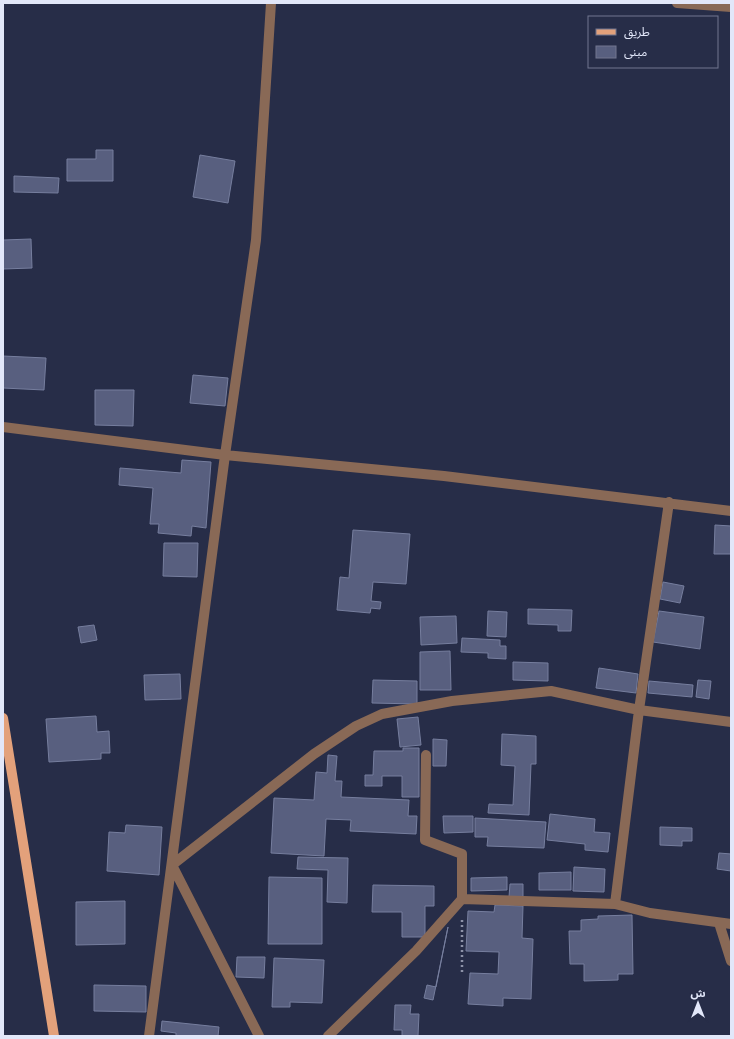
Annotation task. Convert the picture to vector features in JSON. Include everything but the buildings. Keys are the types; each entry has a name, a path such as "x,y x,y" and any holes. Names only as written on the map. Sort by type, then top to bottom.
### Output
{"main road":[{"path":"3,718 54,1036"}],"street":[{"path":"149,1036 225,455 256,240 271,3"},
{"path":"677,3 731,7"},
{"path":"3,427 225,455 444,476 669,502 731,511"},
{"path":"615,904 639,710 669,502"},
{"path":"172,865 314,754 356,726 382,714 452,701 551,691 639,710 731,722"},
{"path":"328,1036 416,951 462,899 462,854 425,840 426,755"},
{"path":"172,865 259,1036"},
{"path":"462,899 615,904 650,913 731,924"},
{"path":"719,923 731,961"}],"path":[{"path":"462,899 462,974"}]}
